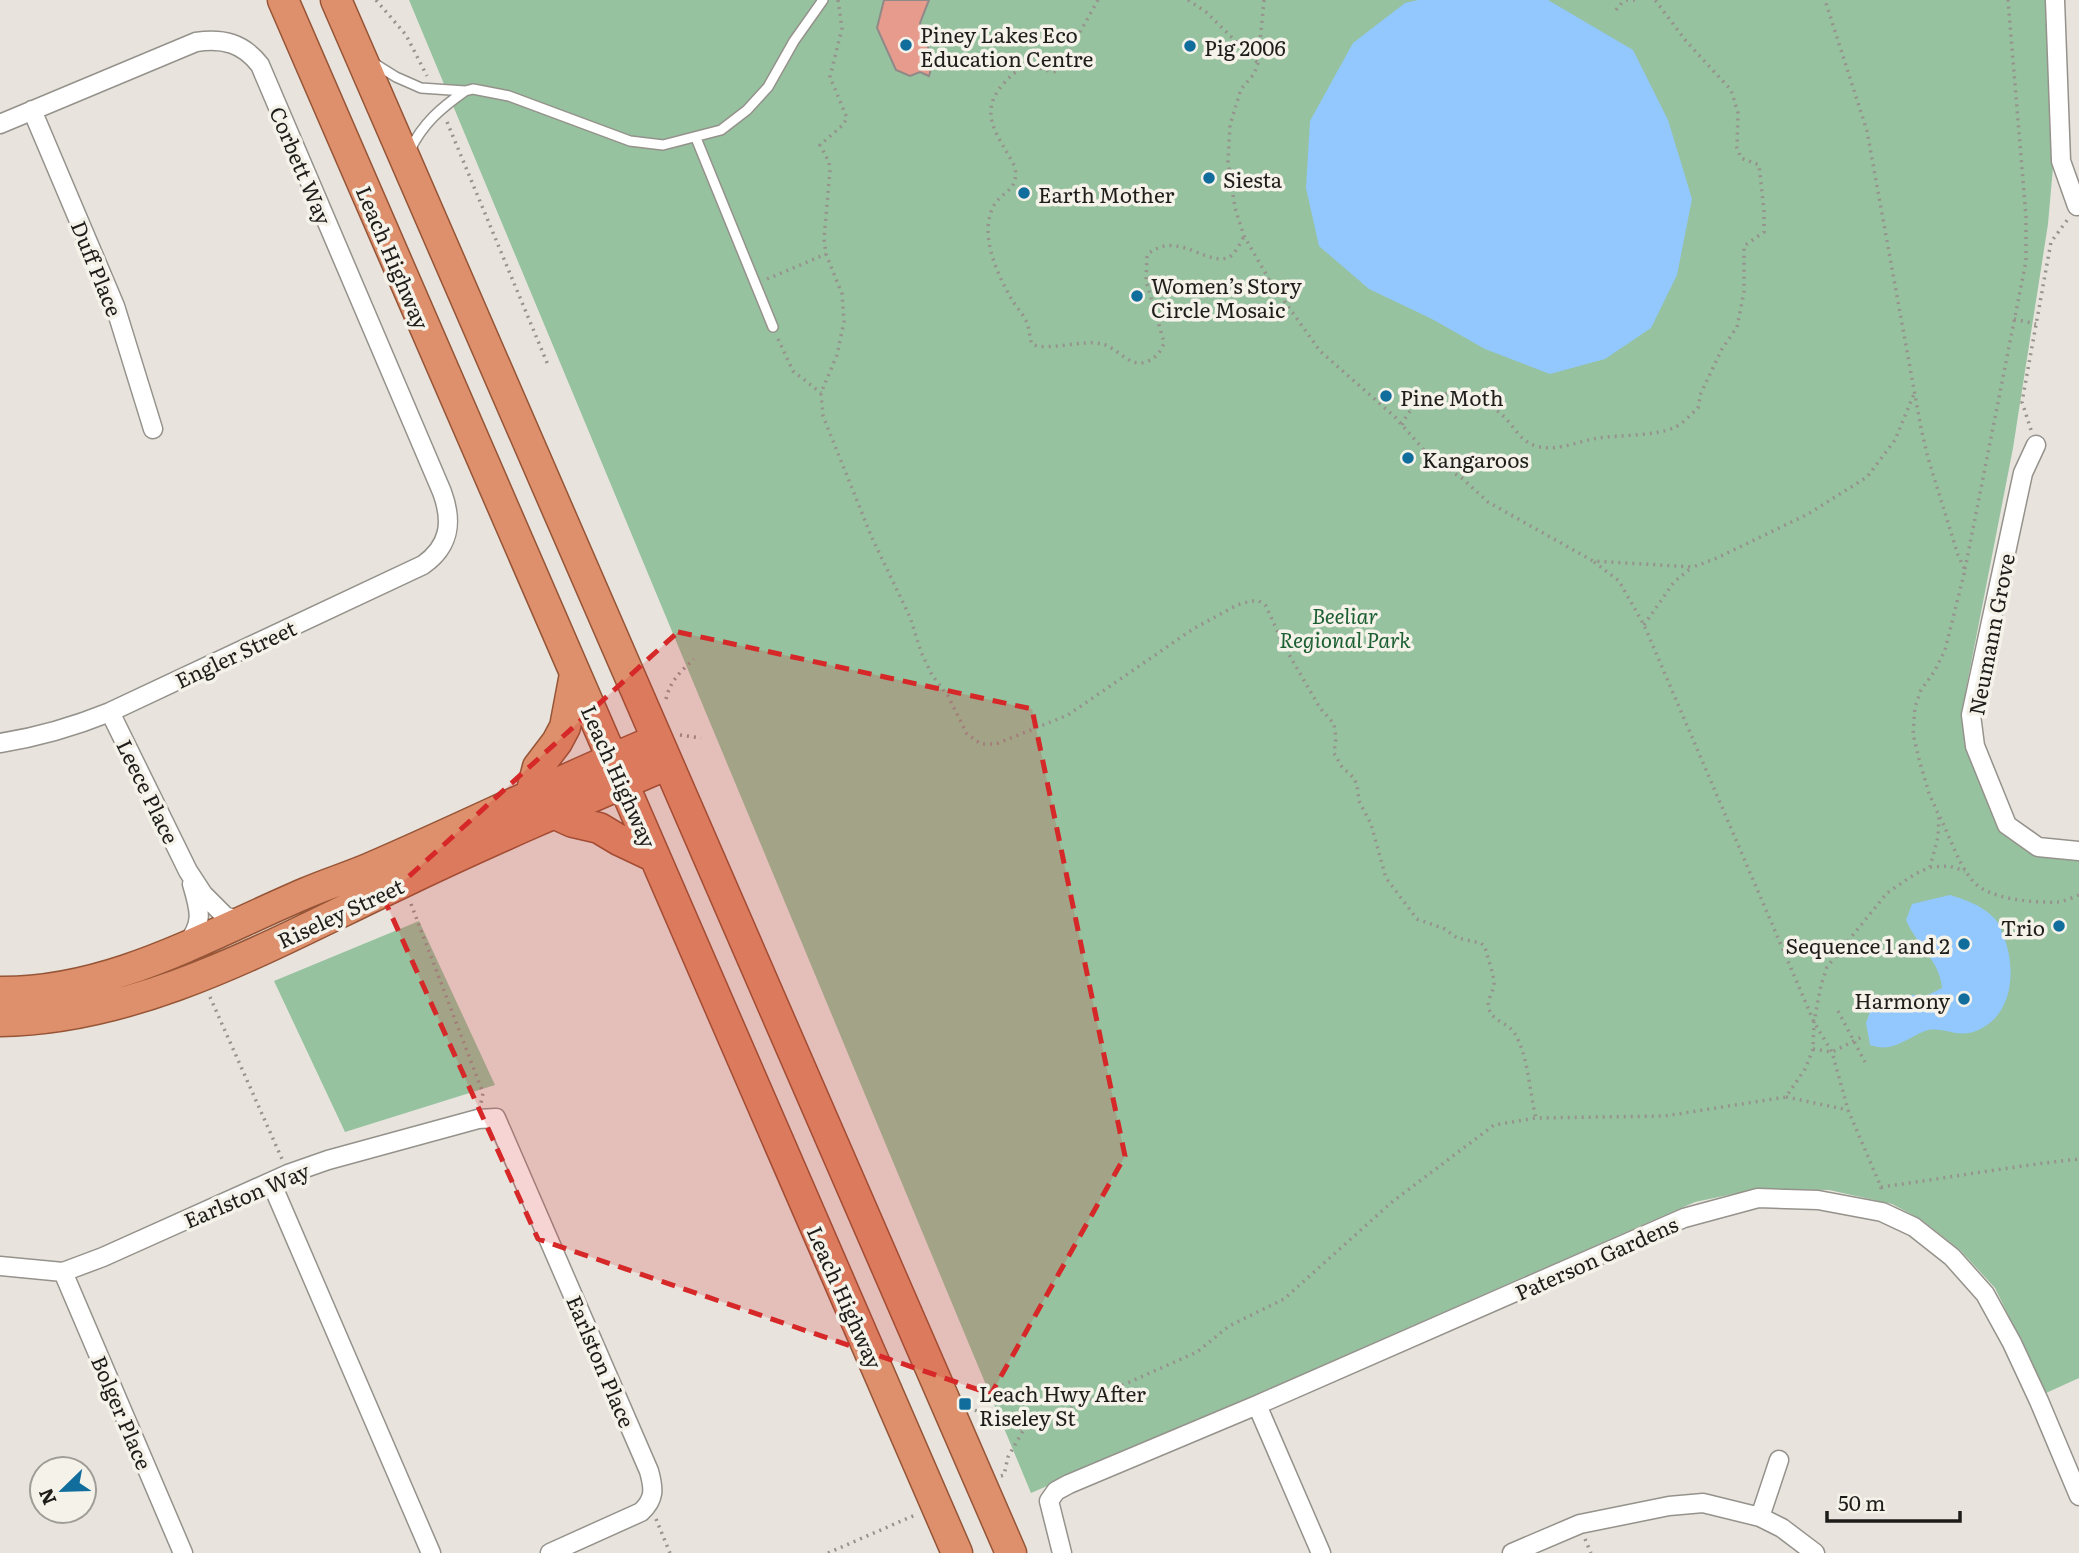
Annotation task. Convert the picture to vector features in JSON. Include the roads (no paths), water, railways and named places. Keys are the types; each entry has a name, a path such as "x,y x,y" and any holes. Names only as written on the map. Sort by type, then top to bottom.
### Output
{"highway":[{"name":"Leach Highway","path":"282,0 957,1553"},
{"path":"336,0 1011,1553"},
{"path":"531,794 538,767 565,727 575,674"},
{"name":"Riseley Street","path":"0,992 86,982 148,963 305,893 374,866 531,794 617,771 662,752"},
{"name":"Riseley Street","path":"0,1021 24,1021 121,1003 201,975 553,814 617,771"},
{"path":"553,814 607,831 619,840 655,857"}],"street":[{"path":"2055,0 2061,161 2077,206"},
{"name":"Corbett Way","path":"0,124 196,42 225,41 251,54 260,65 442,492 449,516 449,528"},
{"name":"Duff Place","path":"32,110 115,306 153,429"},
{"name":"Neumann Grove","path":"2036,445 2023,473 1971,715 1975,746 2007,825 2038,847 2079,851"},
{"name":"Engler Street","path":"0,743 59,732 110,712 423,565 440,548 449,528"},
{"name":"Leece Place","path":"110,712 188,871 202,894 226,917 246,921"},
{"name":"Leece Place","path":"182,950 197,932 200,912 188,871"},
{"name":"Earlston Way","path":"0,1266 63,1272 103,1257 288,1174 328,1160 487,1119"},
{"name":"Earlston Place","path":"487,1119 649,1471 654,1493 650,1504 641,1512 550,1553"},
{"path":"271,1182 431,1553"},
{"name":"Paterson Gardens","path":"1062,1553 1049,1501 1056,1491 1069,1483 1257,1405 1684,1218 1758,1198 1818,1200 1882,1212 1914,1227 1952,1256 1985,1294 2012,1343 2079,1496"},
{"name":"Bolger Place","path":"63,1272 183,1553"},
{"path":"1257,1405 1321,1553"},
{"path":"1760,1517 1779,1460"},
{"path":"1512,1553 1580,1524 1669,1506 1703,1503 1760,1517 1782,1528 1815,1553"}],"lane":[{"path":"359,53 410,84 434,90 473,89 509,96 630,141 663,145 721,130 747,110 768,87 794,41 823,0"},
{"path":"405,161 425,124 441,108 465,91"},
{"path":"696,138 773,327"}],"water":[{"path":"1418,0 1548,0 1633,50 1668,120 1692,199 1677,275 1651,328 1605,359 1550,374 1485,349 1432,319 1369,289 1319,246 1306,188 1310,121 1353,43 1405,3"},
{"path":"1950,895 1983,909 1999,925 2007,946 2011,971 2008,996 2003,1007 1987,1025 1969,1033 1933,1030 1892,1046 1870,1045 1866,1023 1871,1009 1896,995 1928,995 1942,988 1937,969 1906,920 1912,904"}],"place":[{"name":"Piney Lakes Eco Education Centre","path":"906,45"},
{"name":"Pig 2006","path":"1190,46"},
{"name":"Siesta","path":"1209,178"},
{"name":"Earth Mother","path":"1024,193"},
{"name":"Women’s Story Circle Mosaic","path":"1137,296"},
{"name":"Pine Moth","path":"1386,396"},
{"name":"Kangaroos","path":"1408,458"},
{"name":"Trio","path":"2059,926"},
{"name":"Sequence 1 and 2","path":"1964,944"},
{"name":"Harmony","path":"1964,999"},
{"name":"Leach Hwy After Riseley St","path":"965,1404"}],"park label":[{"name":"Beeliar Regional Park","path":"1345,626"}]}
